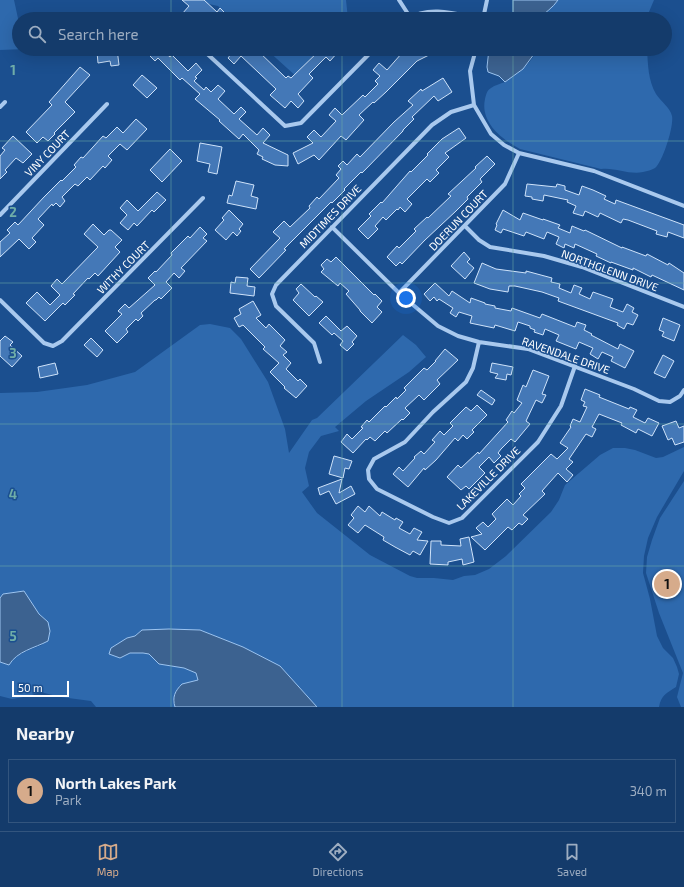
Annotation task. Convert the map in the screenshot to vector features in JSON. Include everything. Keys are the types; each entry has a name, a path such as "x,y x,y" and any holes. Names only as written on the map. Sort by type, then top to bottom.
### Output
{"street":[{"path":"400,0 406,12"},
{"path":"483,12 487,0"},
{"path":"426,12 442,10 451,12"},
{"path":"210,56 285,126 300,123 367,56"},
{"path":"474,56 470,71 474,105 491,134 504,145 518,153 594,171 684,206"},
{"path":"0,107 5,102"},
{"name":"VINY COURT","path":"0,215 107,104"},
{"name":"MIDTIMES DRIVE","path":"320,362 314,343 276,306 272,294 276,285 432,125 451,112 474,105"},
{"name":"DOERUN COURT","path":"399,293 505,184 518,153"},
{"name":"WITHY COURT","path":"0,300 44,343 53,346 62,341 203,198"},
{"name":"NORTHGLENN DRIVE","path":"465,226 479,240 490,247 544,256 582,267 684,307"},
{"name":"RAVENDALE DRIVE","path":"332,227 399,293 438,326 458,336 479,342 528,350 575,366 634,389 659,401 670,402 680,396 684,390"},
{"name":"LAKEVILLE DRIVE","path":"479,342 474,368 466,382 433,412 405,442 374,459 368,470 369,480 377,489 433,517 449,523 462,518 538,442 561,406 575,366"}],"shaded area":[{"path":"0,0 14,0 17,12 12,12 12,50 0,50"},
{"path":"191,0 346,0 347,12 224,12 218,6"},
{"path":"513,0 558,0 546,12 513,12"},
{"path":"558,0 654,0 649,12 546,12"},
{"path":"274,56 325,56 298,78"},
{"path":"488,56 533,56 523,69 505,82 499,76 488,72"},
{"path":"534,56 648,56 649,72 653,89 672,116 667,143 655,168 638,173 601,169 520,149 499,135 489,122 486,115 484,107 487,93 496,85 505,82 520,72"},
{"path":"210,324 230,328 241,339 268,382 285,429 289,453 312,420 317,418 403,335 416,345 426,357 409,372 366,401 335,427 339,431 321,436 309,452 305,468 309,486 302,492 317,513 370,555 410,576 417,578 453,580 464,576 475,575 489,569 506,556 551,512 559,500 565,485 600,455 613,448 635,450 656,458 663,457 684,447 684,471 657,517 648,538 644,556 643,573 657,636 663,648 673,658 677,667 679,674 676,687 663,697 659,707 317,707 280,666 243,647 200,630 142,630 135,636 127,638 120,658 130,653 149,654 159,664 185,668 196,673 198,680 182,684 173,701 175,707 96,707 91,701 61,697 40,692 29,696 12,699 0,696 0,662 9,665 19,655 42,645 48,622 39,614 24,592 3,594 0,598 0,393 37,392 87,385 135,372 200,325"},
{"path":"684,481 684,707 681,707 677,697 683,673 659,613 646,573 647,557 660,518"},
{"path":"24,591 39,614 48,622 50,631 48,641 21,653 12,660 9,665 0,662 0,598 3,594"},
{"path":"142,630 200,630 243,647 280,666 317,707 175,707 174,697 176,692 182,684 198,680 196,673 184,668 159,664 149,654 130,653 120,658 109,654 111,648 127,638 135,636"}],"building":[{"path":"182,0 204,0 217,12 184,12 189,6"},
{"path":"220,8 224,12 217,12"},
{"path":"97,56 118,56 119,65 111,66 110,61 98,63"},
{"path":"150,56 173,56 188,71 196,63 202,70 195,77 197,78 194,81 204,90 206,87 211,92 218,85 225,91 218,99 234,114 241,107 246,112 239,119 257,135 263,128 270,135 263,143 288,155 288,166 275,165 262,159 263,157 257,154 259,150 243,134 239,139 219,121 220,120 195,99 200,94 182,78 180,80 158,58 155,61"},
{"path":"230,56 241,56 234,64 228,58"},
{"path":"241,56 263,56 286,78 288,76 291,78 314,56 334,56 330,61 326,57 309,74 313,78 298,94 304,101 298,108 291,101 285,108 270,95 276,89"},
{"path":"399,56 427,56 417,61 386,92 359,115 364,120 346,140 341,136 319,160 314,155 298,164 293,153 313,143 307,137 314,130 321,137 336,121 329,115 335,108 342,115 363,95 365,97 378,84 375,81 380,76 373,70 379,63 387,70"},
{"path":"80,67 90,75 65,102 75,112 48,141 43,137 37,143 26,132 52,105 49,102"},
{"path":"142,75 157,88 147,98 133,85"},
{"path":"443,78 452,92 438,101 434,96 412,117 414,119 403,131 284,249 286,250 259,278 250,269 280,238 273,232 284,221 290,227 310,208 309,206 317,197 319,199 339,178 336,175 341,169 338,166 343,161 347,165 357,154 360,157 413,105 408,101 421,89 422,91"},
{"path":"136,119 147,129 127,150 120,144 108,156 112,160 105,168 103,166 90,180 87,177 78,186 75,184 62,197 65,201 60,207 56,203 53,206 52,204 38,219 44,225 32,238 36,242 29,249 19,239 0,257 0,242 10,233 7,230 15,222 18,225 61,180 62,181 76,167 74,165 81,157 83,158 103,136 106,138 117,127 123,133"},
{"path":"459,128 466,138 445,153 449,157 436,170 439,173 430,182 427,179 407,199 412,204 405,212 400,207 386,220 383,217 375,226 378,229 368,239 358,229 371,216 369,214 381,202 382,203 410,171 411,172 428,155 427,154 442,139"},
{"path":"13,136 32,154 23,163 16,158 5,170 7,172 0,179 0,156 5,150 2,148"},
{"path":"200,143 222,147 217,174 208,172 210,164 197,161"},
{"path":"170,149 182,161 162,182 150,170"},
{"path":"487,156 495,164 480,179 482,182 467,197 468,199 402,264 400,262 396,266 387,257 397,246 399,248 416,231 414,229 451,196 448,194"},
{"path":"236,181 254,185 251,196 258,198 256,209 227,203 229,195 232,196"},
{"path":"527,184 556,187 557,184 565,186 565,190 579,195 582,186 606,196 604,199 615,204 616,200 684,225 684,238 668,232 667,237 656,234 657,231 628,220 623,219 621,223 600,213 598,217 585,211 583,216 573,213 576,206 567,202 568,200 544,195 543,201 532,199 532,197 525,196"},
{"path":"157,192 166,200 154,212 152,210 137,226 134,223 128,230 120,223 127,215 120,208 127,200 138,211"},
{"path":"229,210 243,224 239,229 241,231 237,236 233,232 226,240 215,230 224,220 222,218"},
{"path":"503,210 520,220 523,213 543,219 560,225 558,228 570,233 572,226 584,231 585,230 622,248 646,256 647,254 668,265 669,263 684,273 684,290 652,275 651,277 633,268 633,270 611,263 596,256 597,254 575,244 574,248 565,244 564,248 556,244 559,237 547,232 544,239 526,232 524,236 503,229 501,233 495,230 496,224"},
{"path":"93,224 104,235 111,230 122,240 115,247 120,252 98,276 95,273 89,279 88,278 65,305 63,303 45,321 26,303 37,292 50,305 60,295 51,286 57,279 62,284 98,247 84,234"},
{"path":"200,227 207,234 203,238 207,241 181,268 185,271 179,278 174,273 166,282 172,288 161,299 159,297 141,313 143,316 138,321 136,319 126,329 128,332 117,343 105,331 122,314 118,311 125,304 129,308 155,285 148,278 155,271 156,272 172,255 171,253 188,236 190,238"},
{"path":"464,252 470,259 467,262 474,268 465,279 451,266"},
{"path":"336,257 382,301 377,307 382,312 372,323 346,294 349,291 340,283 338,286 321,272 324,269 321,265 327,259 331,262"},
{"path":"482,263 496,269 526,273 526,271 552,278 551,282 560,284 559,288 571,293 574,285 582,288 579,294 590,299 593,292 613,299 610,307 623,312 627,304 634,308 632,312 638,315 633,325 627,323 624,329 617,325 618,323 558,301 559,298 542,292 515,286 509,286 508,292 490,289 474,283"},
{"path":"236,277 248,278 247,286 255,287 254,296 230,293 231,282 235,283"},
{"path":"435,283 449,296 452,291 470,303 471,298 485,304 495,306 495,308 511,311 512,308 540,318 542,314 575,327 577,322 586,325 584,330 592,334 591,335 618,349 620,344 634,351 625,368 611,361 613,357 602,352 598,359 590,354 593,348 579,342 576,349 556,341 559,335 545,329 543,335 534,332 535,330 530,328 530,326 518,322 515,331 495,325 494,328 470,323 472,316 459,312 456,317 450,313 453,308 439,299 437,301 434,297 430,301 424,294"},
{"path":"301,284 323,302 309,316 293,300 299,293 296,289"},
{"path":"253,301 261,315 256,318 266,328 269,324 285,340 280,346 287,352 283,355 291,363 286,369 298,381 300,379 307,386 296,398 284,388 285,387 270,372 279,363 263,349 265,347 243,325 239,327 234,318 241,314 239,309"},
{"path":"326,316 341,331 347,326 357,336 352,342 354,344 347,351 340,345 343,341 334,333 332,335 319,323"},
{"path":"663,318 680,325 674,341 662,336 664,332 659,330"},
{"path":"5,336 13,342 10,345 22,356 12,367 0,356 0,341"},
{"path":"91,338 103,350 97,357 84,345"},
{"path":"445,349 458,360 437,380 440,384 424,400 419,395 405,408 410,413 403,420 402,419 387,433 385,431 375,441 370,437 367,440 366,439 353,453 341,442 347,434 352,439 363,428 361,427 367,420 369,422 396,397 397,399 406,390 404,388 424,368 427,370"},
{"path":"663,355 674,361 665,378 654,373"},
{"path":"55,363 58,374 40,378 38,367"},
{"path":"492,363 513,367 511,375 507,374 506,380 495,378 498,374 490,372"},
{"path":"533,370 549,376 542,394 546,395 542,403 536,400 526,421 530,424 515,442 511,439 501,449 498,453 501,456 494,463 489,457 479,467 485,473 469,489 466,486 461,490 447,477 458,465 461,468 478,452 479,454 508,422 506,420 512,411 514,413 522,403 517,400 523,385 526,387"},
{"path":"585,389 600,395 599,397 629,409 630,407 637,410 633,417 645,423 648,418 659,423 652,436 638,429 636,433 621,425 622,423 599,414 592,427 596,429 592,437 586,434 569,459 573,462 566,469 573,475 567,482 558,473 542,491 545,494 523,515 528,519 522,525 519,523 512,530 508,527 485,550 471,537 482,534 476,528 483,522 488,527 496,519 492,514 507,499 513,505 521,496 519,494 525,488 521,484 551,454 557,459 568,448 560,443 571,427 570,426 573,419 580,422 587,407 583,406 585,402 581,400"},
{"path":"481,390 495,400 492,405 477,395"},
{"path":"477,405 487,415 472,430 474,432 467,439 463,435 458,441 455,438 436,460 425,470 424,468 408,487 393,474 399,467 403,471 421,451 424,454 435,442 432,440 440,431 444,435 453,426 450,423 466,407 471,411"},
{"path":"676,421 679,428 684,426 684,442 675,445 672,438 668,440 662,426"},
{"path":"334,456 352,461 349,469 345,468 343,478 329,474"},
{"path":"342,479 339,493 351,486 355,494 336,504 329,491 320,495 318,488"},
{"path":"358,506 365,512 369,506 380,516 382,512 395,520 396,518 403,522 399,528 410,534 414,528 422,532 417,540 428,541 420,555 413,551 410,555 395,547 383,540 384,537 365,525 358,533 348,525 354,518 351,515"},
{"path":"469,537 474,562 463,565 462,559 448,562 448,565 430,564 431,541 441,541 441,545 461,546 460,539"}],"place":[{"name":"North Lakes Park","path":"667,584"}]}
